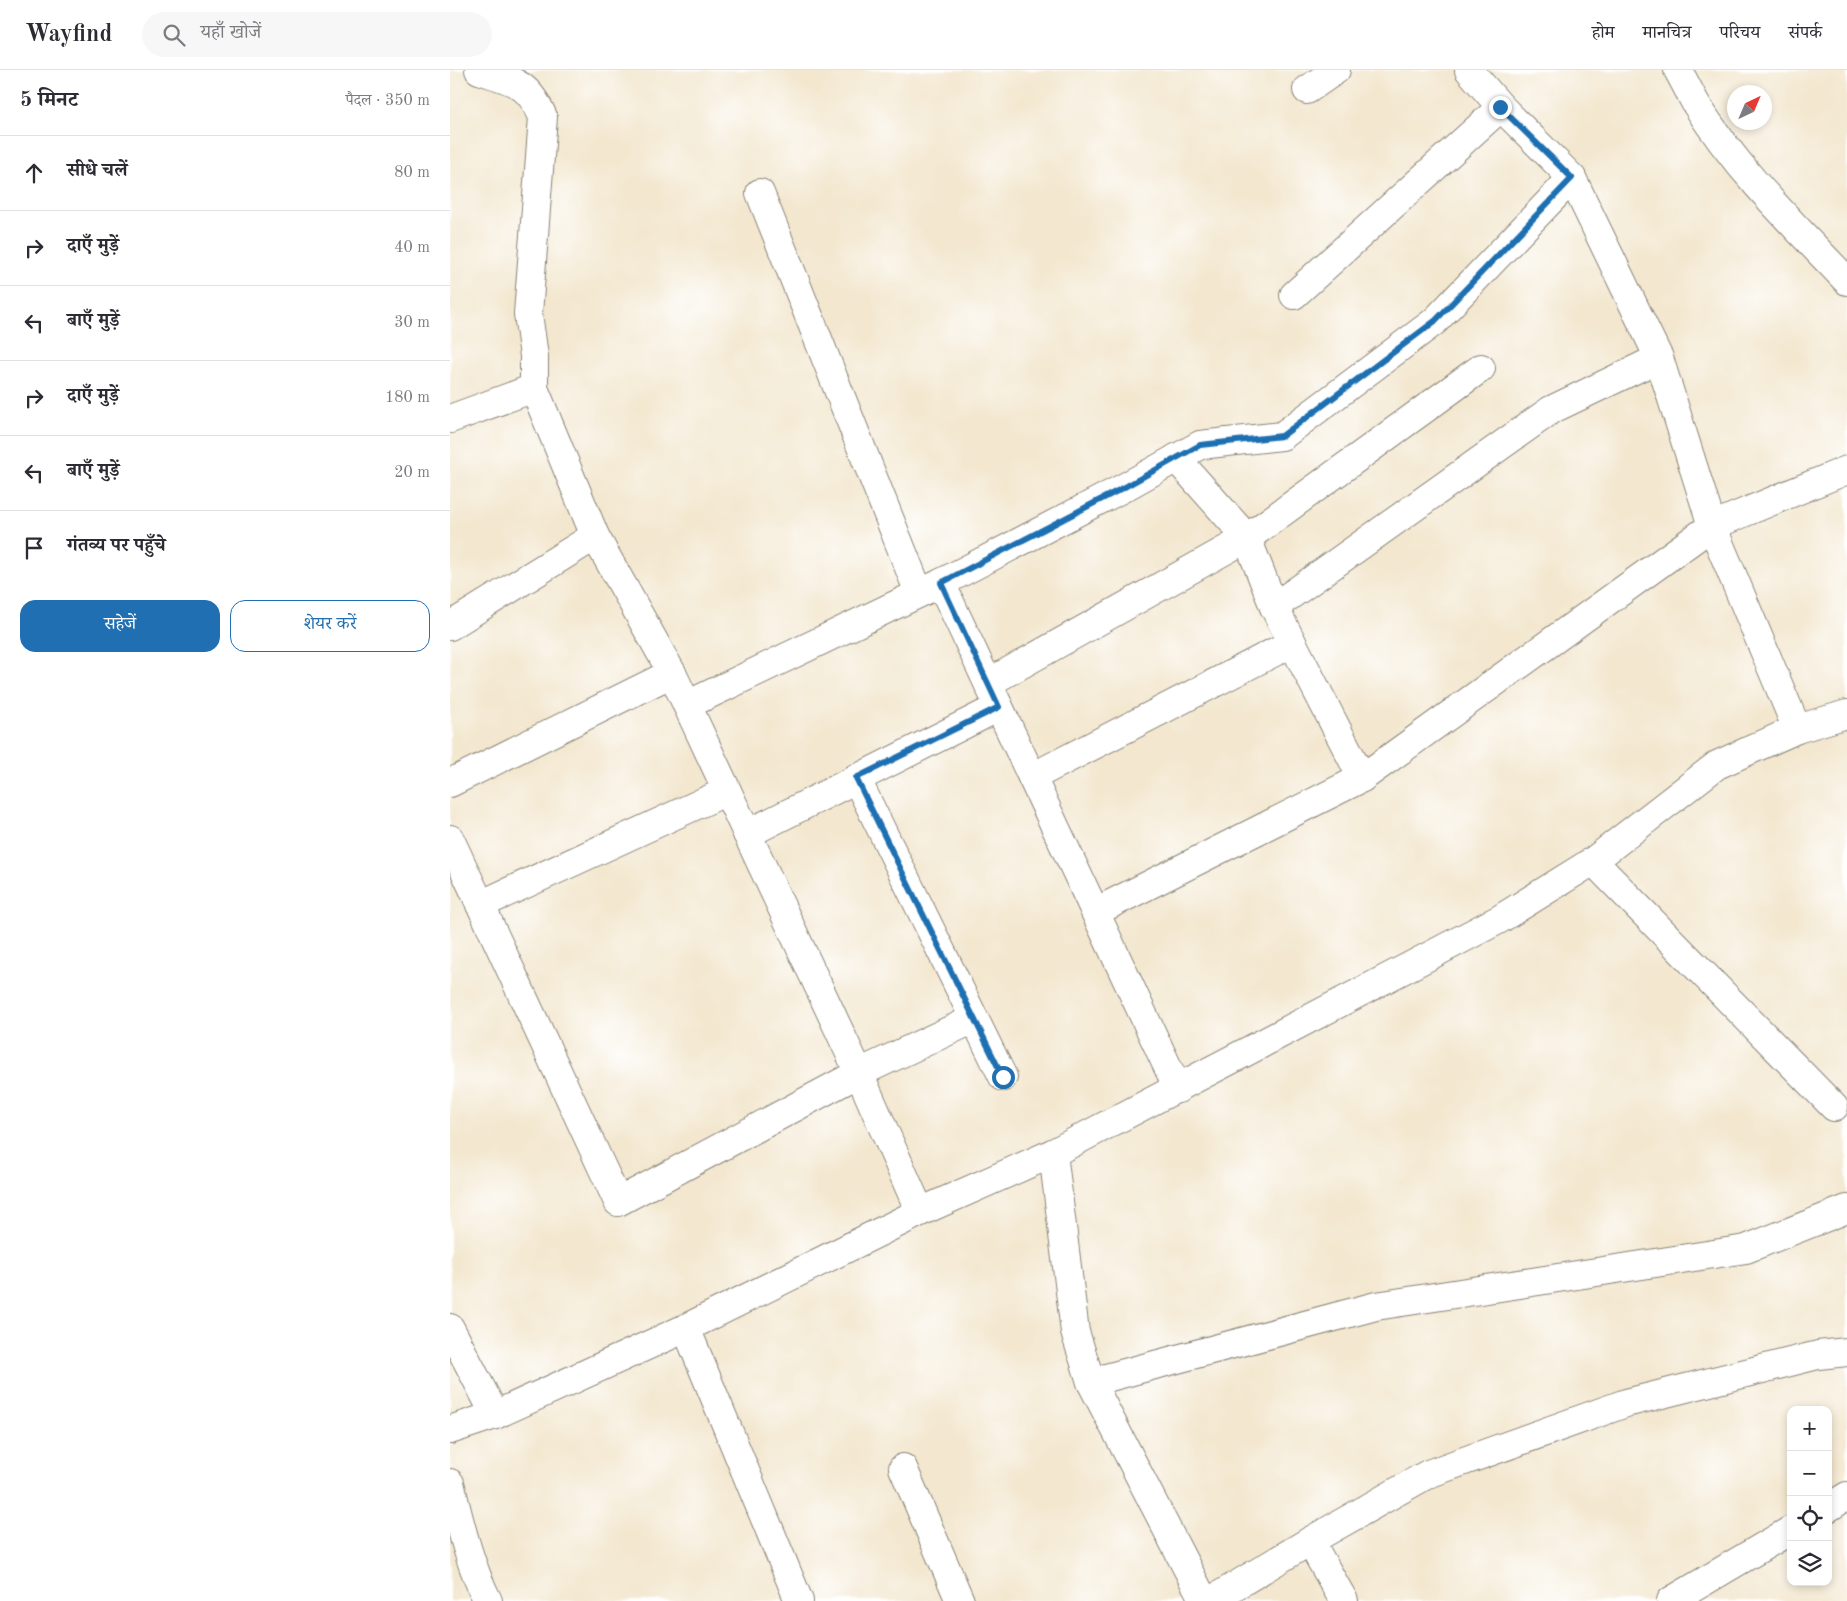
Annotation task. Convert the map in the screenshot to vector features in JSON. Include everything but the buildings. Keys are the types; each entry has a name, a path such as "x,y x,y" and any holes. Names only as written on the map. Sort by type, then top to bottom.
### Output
{"street":[{"path":"479,70 518,83 536,100 543,117 528,314 534,356 534,388 595,536 672,674 687,705 859,1073 920,1212"},
{"path":"1307,90 1336,70"},
{"path":"1469,70 1500,107 1572,178 1659,358 1712,526 1797,729"},
{"path":"1678,70 1696,104 1774,205 1847,281"},
{"path":"1294,295 1500,107"},
{"path":"687,705 930,588 1123,488 1200,445 1282,436 1435,321 1572,178"},
{"path":"760,194 930,588 993,695 1178,1089"},
{"path":"1274,606 1551,410 1659,358"},
{"path":"747,834 856,778 1247,538 1481,368"},
{"path":"450,419 534,388"},
{"path":"1176,458 1247,538 1274,606 1362,778"},
{"path":"1095,912 1362,778 1712,526 1847,470"},
{"path":"450,626 595,536"},
{"path":"1032,777 1292,643"},
{"path":"450,783 672,674"},
{"path":"450,1430 495,1415 686,1328 920,1212 1053,1153 1178,1089 1500,919 1593,861 1717,765 1797,729 1847,714"},
{"path":"856,778 1003,1077"},
{"path":"480,904 727,791"},
{"path":"450,839 618,1202 859,1073 974,1019"},
{"path":"1593,861 1834,1107"},
{"path":"1053,1153 1075,1332 1091,1382 1204,1601"},
{"path":"1091,1382 1376,1306 1746,1249 1847,1209"},
{"path":"450,1328 495,1415"},
{"path":"686,1328 799,1601"},
{"path":"1210,1601 1310,1541 1428,1474 1626,1403 1818,1355 1847,1352"},
{"path":"903,1468 960,1601"},
{"path":"450,1483 478,1582 488,1601"},
{"path":"1832,1505 1847,1496"},
{"path":"1671,1601 1787,1532"},
{"path":"1310,1541 1344,1601"}],"route":[{"path":"1003,1077 856,778 999,707 941,583 1123,488 1200,445 1282,436 1435,321 1572,178 1500,107"}]}
